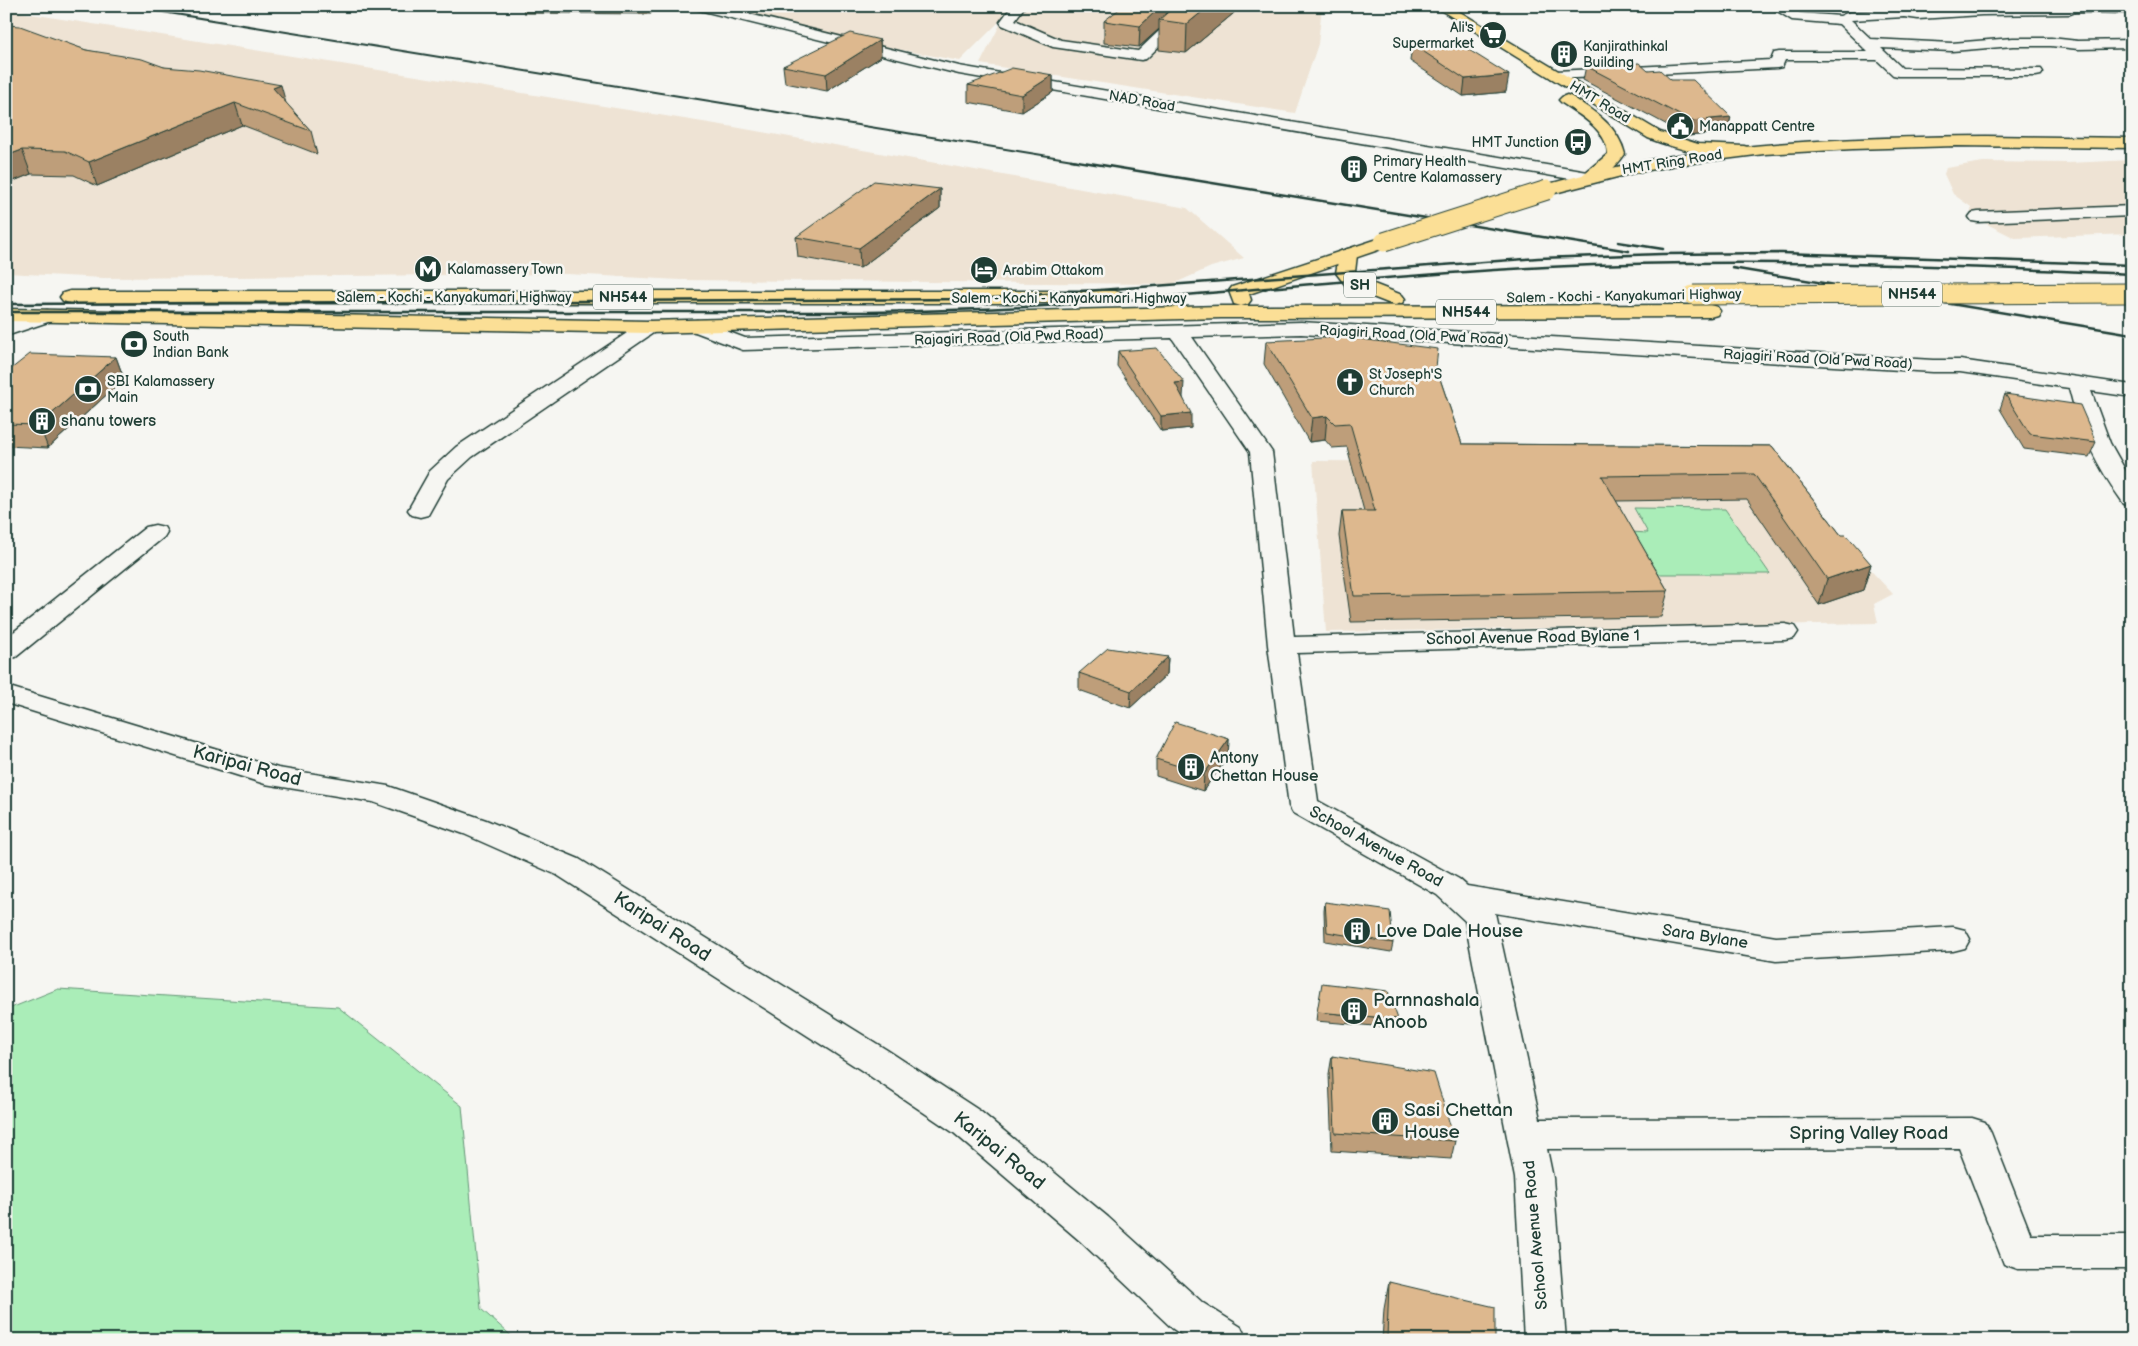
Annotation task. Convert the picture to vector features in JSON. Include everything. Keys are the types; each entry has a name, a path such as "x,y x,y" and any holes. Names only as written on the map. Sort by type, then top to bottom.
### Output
{"main road":[{"name":"HMT Road","path":"1433,9 1534,76 1597,122 1616,144 1617,154 1605,168 1588,177"},
{"name":"HMT Road","path":"1433,9 1556,75 1661,138 1686,148 1701,151 1745,151"},
{"name":"HMT Ring Road","path":"1240,300 1239,291 1384,242 1588,177 1675,159 1806,146 2035,140 2132,143"},
{"name":"SH","path":"1348,255 1345,273 1350,281 1395,299"},
{"name":"Salem - Kochi - Kanyakumari Highway","path":"56,297 822,298 1163,296 1240,300 1319,300 1693,295 2132,293"},
{"path":"6,297 26,297"},
{"path":"1299,312 1319,300"},
{"name":"Salem - Kochi - Kanyakumari Highway","path":"6,315 649,327 1221,312 1710,311 2132,306"}],"street":[{"name":"NAD Road","path":"700,6 959,70 1588,177"},
{"path":"1019,6 1007,22 1058,44 1141,56 1188,12"},
{"path":"1776,6 1797,17 1845,19 1989,10 2059,12 2070,10 2070,8 2132,9"},
{"path":"1824,6 1845,19 1898,72 2036,72"},
{"path":"1868,43 1952,47 2013,42 2052,42 2078,45 2132,44"},
{"path":"1556,75 1777,64 1779,56 1882,56"},
{"path":"1978,218 2132,211"},
{"path":"6,330 47,316"},
{"name":"Rajagiri Road (Old Pwd Road)","path":"697,326 742,344 1301,328 1960,366 2132,391"},
{"path":"420,510 438,476 464,452 649,327"},
{"name":"School Avenue Road","path":"1178,332 1261,452 1274,587 1304,806 1448,887 1480,916 1534,1178 1545,1340"},
{"path":"2078,382 2094,436 2121,485 2132,499"},
{"path":"6,651 154,532"},
{"name":"School Avenue Road Bylane 1","path":"1282,645 1785,632"},
{"name":"Karipai Road","path":"6,694 276,777 377,793 475,828 568,867 874,1060 967,1122 1094,1229 1188,1316 1226,1340"},
{"name":"Sara Bylane","path":"1459,896 1776,949 1953,939"},
{"name":"Spring Valley Road","path":"1525,1134 1972,1133 2018,1252 2132,1252"}],"shaded area":[{"path":"715,6 1322,6 1318,44 1295,113 980,64 1004,17 960,61 871,44"},
{"path":"6,10 734,127 1187,208 1244,258 1211,267 1173,284 680,280 567,274 104,278 6,273"},
{"path":"2132,160 2132,234 2015,238 1985,223 1971,212 1971,207 1953,194 1944,174 1946,168 1983,162 2068,163"},
{"path":"1313,461 1769,463 1893,594 1874,604 1878,623 1326,632"}],"green space":[{"path":"1634,508 1725,509 1770,574 1659,574 1631,532 1648,533"},
{"path":"58,989 338,1007 462,1106 481,1309 516,1340 6,1340 6,1010"}],"building":[{"path":"1123,6 1161,6 1140,26 1104,21"},
{"path":"1175,6 1209,6 1187,24 1159,20"},
{"path":"6,25 20,26 86,50 142,59 164,67 199,70 281,85 273,88 311,131 235,103 89,162 65,151 22,150 6,156"},
{"path":"850,33 880,40 826,74 783,66"},
{"path":"1453,40 1509,75 1465,79 1412,44"},
{"path":"1639,63 1648,71 1660,70 1671,80 1693,80 1731,117 1691,121 1586,66"},
{"path":"1012,68 1053,75 1022,95 968,85"},
{"path":"874,181 940,189 859,248 796,237"},
{"path":"1344,337 1438,349 1436,367 1462,444 1772,446 1841,535 1846,535 1871,564 1827,579 1754,474 1602,476 1668,591 1354,596 1342,511 1375,511 1350,423 1335,424 1327,416 1312,418 1266,341"},
{"path":"1157,348 1184,382 1175,383 1191,413 1161,416 1118,351"},
{"path":"30,354 116,357 39,425 6,424 6,373"},
{"path":"2005,394 2080,405 2096,442 2030,434"},
{"path":"1108,648 1168,657 1131,691 1079,673"},
{"path":"1175,722 1229,739 1204,774 1156,759"},
{"name":"Love Dale House","path":"1325,902 1390,911 1393,943 1327,932"},
{"name":"Parnnashala Anoob","path":"1322,983 1388,991 1398,1019 1317,1012"},
{"name":"Sasi Chettan House","path":"1332,1056 1434,1073 1455,1141 1335,1133"},
{"path":"1389,1282 1495,1307 1495,1340 1393,1340 1387,1338"},
{"path":"947,1330 964,1340 942,1340"}],"railway":[{"path":"126,6 1079,161"},
{"path":"1071,160 1629,251"},
{"path":"1618,242 1663,249"},
{"path":"6,304 977,299 1538,258 1662,254 1782,253 2132,265"},
{"path":"6,312 869,312 1012,308 1182,296 1486,270 1620,264 1913,265 2132,274"},
{"path":"1732,268 2132,334"}],"place":[{"name":"Ali's Supermarket","path":"1493,35"},
{"name":"Kanjirathinkal Building","path":"1564,54"},
{"name":"Manappatt Centre","path":"1680,126"},
{"name":"HMT Junction","path":"1578,142"},
{"name":"Primary Health Centre Kalamassery","path":"1354,169"},
{"name":"Kalamassery Town","path":"428,269"},
{"name":"Arabim Ottakom","path":"984,270"},
{"name":"South Indian Bank","path":"134,344"},
{"name":"St Joseph'S Church","path":"1350,382"},
{"name":"SBI Kalamassery Main","path":"88,389"},
{"name":"shanu towers","path":"42,421"},
{"name":"Antony Chettan House","path":"1191,767"},
{"name":"Love Dale House","path":"1357,931"},
{"name":"Parnnashala Anoob","path":"1354,1011"},
{"name":"Sasi Chettan House","path":"1385,1121"}]}
